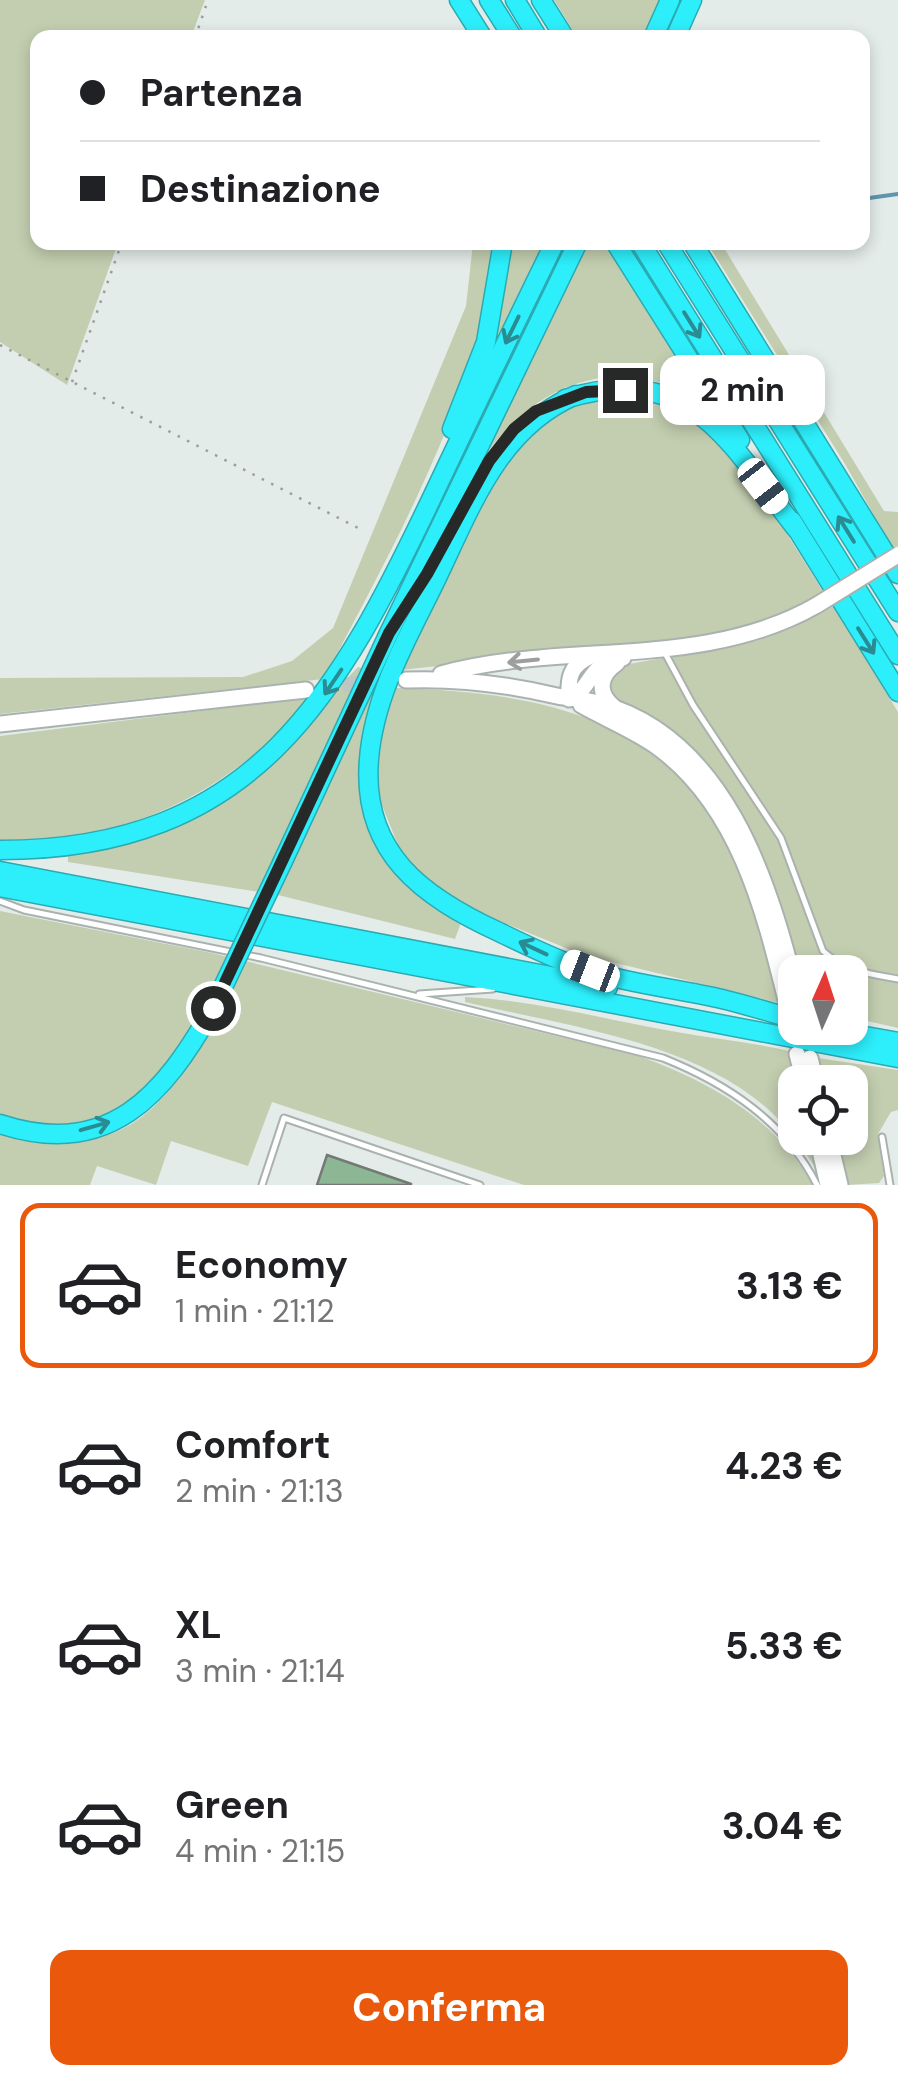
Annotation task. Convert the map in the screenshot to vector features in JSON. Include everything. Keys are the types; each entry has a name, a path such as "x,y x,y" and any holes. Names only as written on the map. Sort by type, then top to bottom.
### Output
{"highway":[{"path":"458,0 469,30"},
{"path":"458,0 478,30"},
{"path":"490,0 508,30"},
{"path":"515,0 533,30"},
{"path":"541,0 560,30"},
{"path":"657,30 670,0"},
{"path":"679,30 692,0"},
{"path":"367,627 385,576 436,468 476,368 492,319 502,250"},
{"path":"0,850 83,844 143,828 199,804 251,771 296,728 328,690 367,627 552,250"},
{"path":"0,1124 32,1132 94,1128 144,1104 168,1079 213,1008 574,250"},
{"path":"619,250 898,692"},
{"path":"645,250 898,654"},
{"path":"671,250 898,612"},
{"path":"697,250 898,574"},
{"path":"389,633 500,446 536,411 576,396 638,390 684,404 734,444 798,531"},
{"path":"576,396 538,416 504,449 390,675 373,728 368,761 368,793 376,824 390,852 410,877 440,902 472,920 590,971 778,1013"},
{"path":"0,871 778,1013"},
{"path":"0,887 898,1058"},
{"path":"868,1036 898,1042"}],"main road":[{"path":"569,698 582,691 592,672 604,663 758,632 817,605 898,555"},
{"path":"424,679 463,668 653,652"},
{"path":"617,710 603,696 603,678 615,664 653,652"},
{"path":"569,698 568,681 573,669 598,654"},
{"path":"406,680 490,682 602,704 650,727 679,748 727,806 766,882 786,955"},
{"path":"0,724 306,690"},
{"path":"569,698 657,747 708,800 730,834 756,890 778,967"},
{"path":"821,1155 828,1185"},
{"path":"832,1155 840,1185"}],"lane":[{"path":"653,652 676,676 781,838 822,951 837,964 857,972 898,979"},
{"path":"0,901 24,910 148,933 613,1043 686,1067 720,1085 769,1120 790,1142 818,1185"},
{"path":"411,995 527,987"},
{"path":"262,1185 284,1118 480,1185"},
{"path":"882,1136 890,1185"}],"path":[{"path":"198,30 208,0"},
{"path":"72,382 119,250"},
{"path":"0,345 364,531"}],"green space":[{"path":"0,0 205,0 194,30 30,30 30,250 115,250 67,385 0,342"},
{"path":"554,0 661,0 647,30 573,30"},
{"path":"472,250 496,250 472,358 452,414 405,522 324,679 0,714 0,678 243,677 292,661 333,628 466,306"},
{"path":"509,250 543,250 479,380 501,308"},
{"path":"578,250 613,250 715,416 694,397 668,385 621,377 596,379 571,385 528,410 476,468"},
{"path":"711,250 725,250 884,511 898,512 898,546 893,549 845,464"},
{"path":"644,396 683,409 745,467 824,593 758,626 680,640 401,670 503,462 547,416 594,398"},
{"path":"834,606 898,712 898,1028 868,1021 868,955 793,955 778,901 747,828 609,698 609,676 618,666 756,641"},
{"path":"358,667 364,669 269,867 288,874 362,708 384,676 368,724 375,835 462,920 455,939 278,895 68,862 68,854 133,838 193,815 248,782 298,738"},
{"path":"395,688 523,700 578,715 628,737 671,768 708,810 738,863 762,929 778,1003 583,955 450,901 402,855 375,788 387,703"},
{"path":"312,697 289,723 238,767 181,802 119,827 85,835 0,842 0,736"},
{"path":"0,911 212,953 639,1056 715,1090 760,1121 778,1139 778,1155 792,1155 813,1185 524,1185 272,1102 248,1166 171,1141 156,1185 97,1166 90,1185 0,1185 0,1133 80,1141 111,1134 136,1121 159,1102 223,1012 207,1003 151,1092 90,1124 44,1127 0,1117"},
{"path":"465,997 543,1006 793,1052 796,1065 778,1065 778,1119 752,1096 716,1074 634,1042 465,1002"},
{"path":"818,1058 865,1065 819,1065"},
{"path":"868,1066 898,1070 898,1110 891,1112 878,1134 884,1176 879,1183 847,1185 840,1155 868,1155"},
{"path":"807,1155 816,1155 818,1172"}],"building":[{"path":"327,1155 411,1184 411,1185 317,1185"}],"waterway":[{"path":"870,198 898,194"}],"tunnel":[{"path":"320,688 377,681"}],"route":[{"path":"213,1008 389,633 427,574 489,461 514,429 536,411 586,392 625,390"}]}
